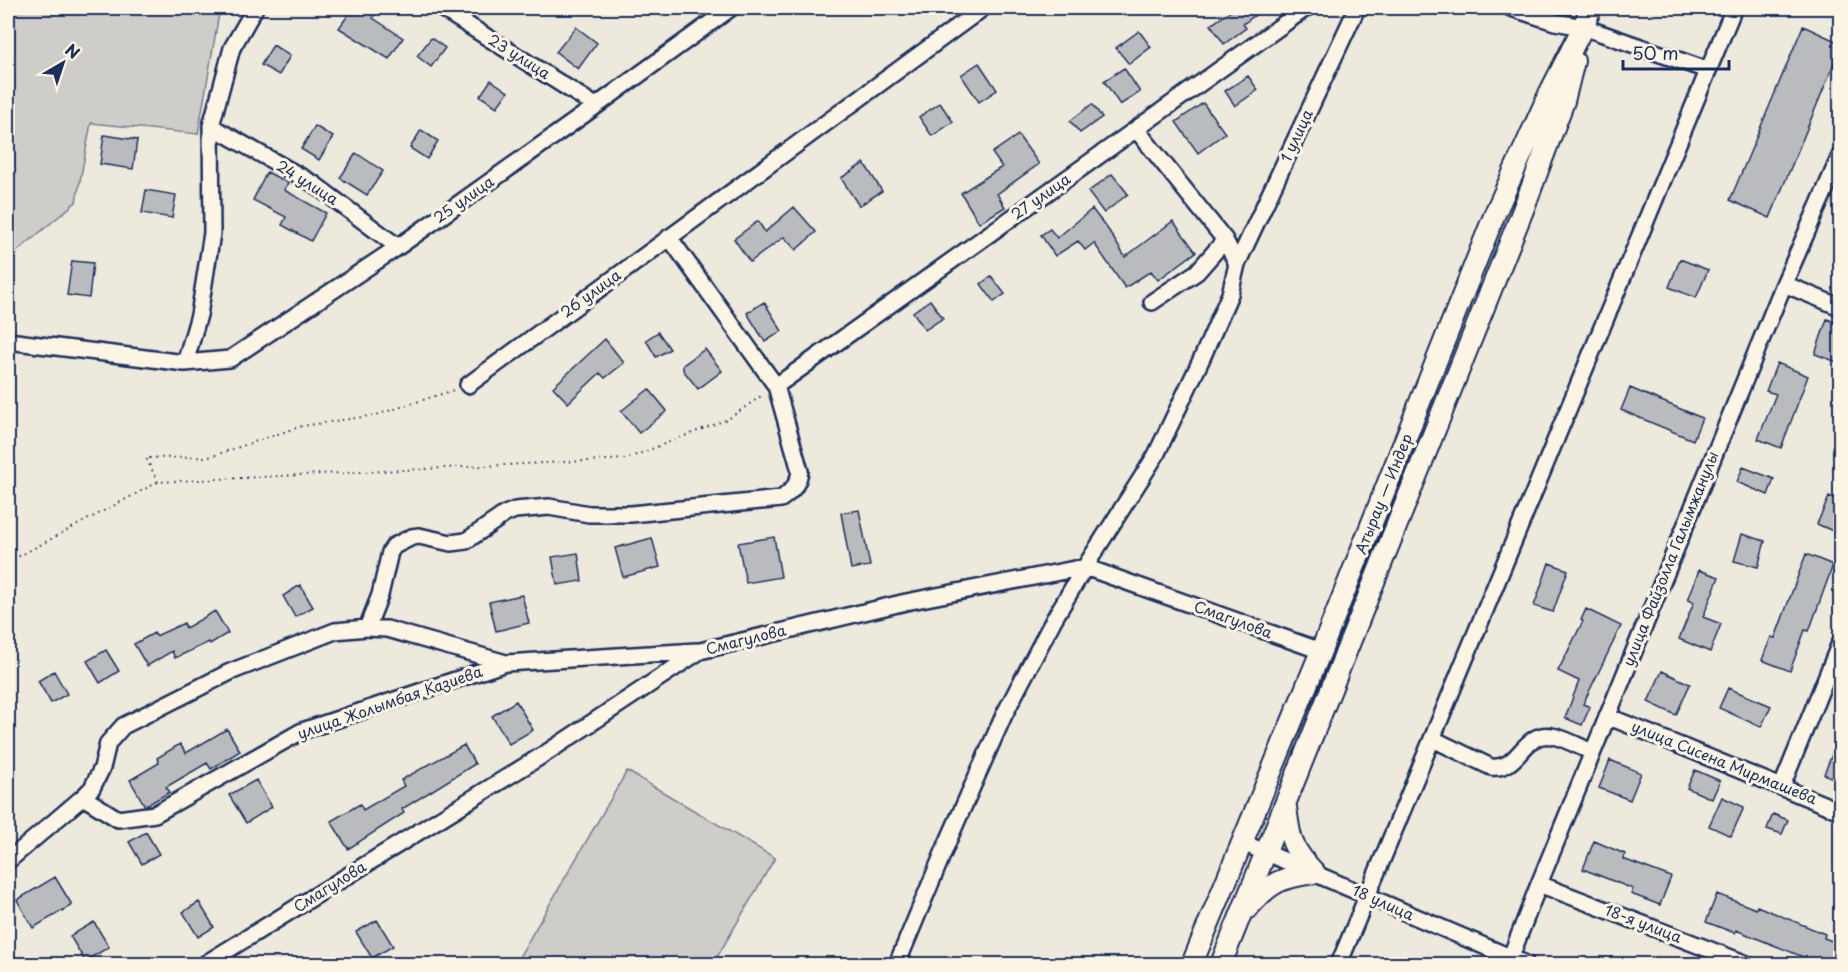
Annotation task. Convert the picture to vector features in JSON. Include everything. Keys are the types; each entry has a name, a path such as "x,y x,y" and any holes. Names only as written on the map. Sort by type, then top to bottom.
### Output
{"main road":[{"name":"Атырау — Индер","path":"1192,964 1321,651 1496,211 1591,8"},
{"name":"Атырау — Индер","path":"1221,964 1523,210 1564,101 1583,27"},
{"path":"1286,803 1289,834 1294,849 1301,860 1315,873"},
{"path":"1239,919 1255,900 1279,881 1291,876 1315,873"}],"street":[{"path":"185,363 200,315 212,233 211,126 232,48 255,8"},
{"name":"23 улица","path":"441,8 596,106"},
{"name":"25 улица","path":"8,341 185,363 230,359 398,247 731,8"},
{"name":"26 улица","path":"468,385 984,8"},
{"name":"27 улица","path":"776,386 1306,8"},
{"name":"1 улица","path":"897,964 1004,715 1054,619 1156,455 1230,294 1237,264 1357,8"},
{"path":"1510,8 1555,22 1583,27 1707,70"},
{"path":"1339,964 1734,8"},
{"name":"24 улица","path":"211,126 314,184 398,247"},
{"path":"1136,129 1225,240 1237,264"},
{"name":"улица Файзолла Галымжанулы","path":"1515,963 1539,884 1784,284 1840,156"},
{"path":"367,628 380,595 390,552 394,546 412,537 419,536 451,543 466,541 505,514 515,510 549,507 589,513 631,514 781,500 791,492 798,482 800,471 776,386 669,237"},
{"path":"1152,302 1197,272 1225,240"},
{"path":"1784,284 1840,307"},
{"name":"Смагулова","path":"205,964 546,753 700,651 906,602 1085,567 1321,651"},
{"name":"улица Жолымбая Казиева","path":"8,861 92,788 102,768 108,743 123,726 230,672 334,631 367,628 387,629 506,663"},
{"path":"1782,786 1840,643"},
{"name":"улица Жолымбая Казиева","path":"83,797 118,819 155,813 302,731 506,663 700,651"},
{"name":"улица Сисена Мирмашева","path":"1607,716 1840,811"},
{"path":"1433,739 1491,767 1499,768 1508,766 1532,740 1541,736 1551,736 1593,752"},
{"name":"18 улица","path":"1242,842 1515,963"},
{"name":"18-я улица","path":"1539,884 1747,964"}],"path":[{"path":"158,482 146,458 209,457 302,426 376,415 468,385"},
{"path":"8,562 158,482 626,459 728,419 776,386"}],"shaded area":[{"path":"8,8 220,8 198,134 91,123 76,202 8,259"},
{"path":"627,771 775,858 713,964 515,964"}],"building":[{"path":"353,8 366,8 375,14 373,18 403,38 389,59 339,28"},
{"path":"1235,8 1265,8 1243,24 1246,28 1224,44 1211,25"},
{"path":"1803,26 1840,43 1840,49 1770,218 1730,200"},
{"path":"576,27 597,43 578,69 556,52"},
{"path":"1139,31 1151,47 1129,64 1116,48"},
{"path":"431,38 445,48 431,67 417,56"},
{"path":"273,45 290,56 279,75 261,65"},
{"path":"979,63 997,90 979,102 961,75"},
{"path":"1124,68 1140,92 1120,105 1104,81"},
{"path":"1248,76 1258,90 1235,106 1225,91"},
{"path":"491,80 508,92 497,107 480,96"},
{"path":"940,103 953,122 932,136 919,117"},
{"path":"1203,103 1225,133 1198,153 1176,122"},
{"path":"1092,104 1102,117 1080,133 1070,121"},
{"path":"315,126 333,137 319,160 301,149"},
{"path":"421,130 438,141 427,159 410,148"},
{"path":"104,135 137,140 133,169 100,164"},
{"path":"1018,135 1039,164 997,194 1005,207 979,223 961,193 1002,167 992,153"},
{"path":"356,153 383,171 367,195 340,178"},
{"path":"864,163 882,191 859,206 841,178"},
{"path":"267,172 288,183 284,190 326,213 311,241 282,225 286,217 253,200"},
{"path":"1112,174 1128,194 1104,213 1088,192"},
{"path":"146,190 176,195 172,218 142,213"},
{"path":"794,207 816,232 796,250 784,237 750,262 734,239 758,221 765,232"},
{"path":"1092,209 1125,257 1173,221 1196,252 1158,280 1151,271 1125,288 1094,243 1085,250 1078,241 1055,256 1041,235 1050,229 1057,238"},
{"path":"1680,259 1708,270 1696,298 1669,287"},
{"path":"72,261 93,263 89,298 67,295"},
{"path":"991,276 1005,294 994,302 981,284"},
{"path":"930,300 943,318 925,330 913,312"},
{"path":"764,302 782,331 765,342 747,313"},
{"path":"1827,319 1840,324 1840,363 1815,354"},
{"path":"658,332 670,349 656,357 646,340"},
{"path":"605,339 624,363 605,378 600,373 568,403 553,387"},
{"path":"705,349 722,371 698,389 683,370 683,365"},
{"path":"1777,363 1808,376 1781,448 1758,439 1776,394 1766,391"},
{"path":"1630,388 1702,418 1693,440 1621,410"},
{"path":"649,389 667,411 639,433 621,411"},
{"path":"1743,467 1774,479 1768,495 1737,482"},
{"path":"1829,497 1840,502 1840,534 1817,524"},
{"path":"859,510 870,566 851,569 841,513"},
{"path":"1742,534 1765,541 1758,567 1734,561"},
{"path":"774,537 781,577 746,583 738,543"},
{"path":"652,538 660,567 623,577 615,548"},
{"path":"578,553 582,581 557,585 552,557"},
{"path":"1806,554 1833,565 1809,631 1805,630 1790,671 1762,660 1771,637 1775,638"},
{"path":"1549,563 1568,570 1553,612 1534,606"},
{"path":"1699,570 1719,577 1703,617 1721,624 1710,652 1679,639 1694,602 1688,600"},
{"path":"300,585 313,607 295,617 283,596"},
{"path":"522,595 529,623 496,631 489,602"},
{"path":"1586,609 1621,626 1583,704 1590,707 1582,725 1565,718 1579,681 1558,671 1583,621 1581,620"},
{"path":"215,611 228,633 210,644 209,642 175,658 172,651 147,666 134,644 154,633 156,636 184,623 186,628"},
{"path":"106,650 119,671 100,683 87,661"},
{"path":"54,671 67,694 51,703 38,681"},
{"path":"1662,671 1690,684 1676,715 1648,702"},
{"path":"1728,688 1771,706 1761,727 1719,708"},
{"path":"516,701 533,730 509,744 492,716"},
{"path":"227,729 240,751 211,769 207,763 166,787 170,792 145,806 130,780 159,763 157,758 180,744 186,753"},
{"path":"1840,735 1840,781 1824,774"},
{"path":"464,745 475,764 402,809 404,813 348,849 331,821 360,804 363,810 404,786 401,780"},
{"path":"1610,760 1641,773 1630,800 1599,788"},
{"path":"1695,770 1720,781 1712,799 1687,788"},
{"path":"256,780 272,807 246,823 229,795"},
{"path":"1722,797 1744,807 1731,836 1709,826"},
{"path":"1773,814 1788,820 1782,834 1767,829"},
{"path":"146,832 159,854 142,864 129,842"},
{"path":"1594,841 1625,854 1623,859 1671,877 1660,905 1631,894 1633,889 1583,869"},
{"path":"55,877 72,905 33,928 17,900"},
{"path":"1717,894 1756,909 1757,906 1825,934 1824,938 1840,944 1840,964 1821,964 1736,930 1735,933 1706,922"},
{"path":"199,902 214,927 198,937 183,912"},
{"path":"377,920 393,946 372,958 356,932"},
{"path":"94,922 109,947 85,961 70,936"}]}
